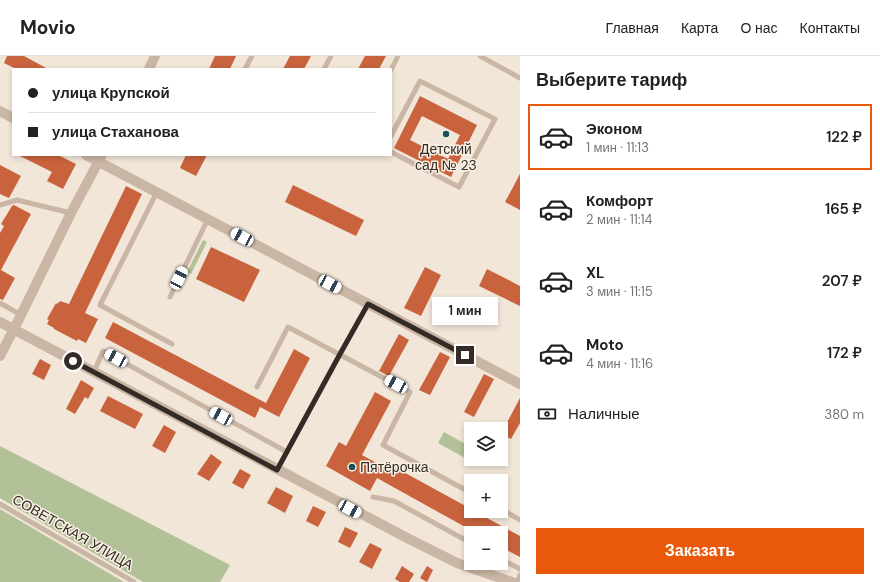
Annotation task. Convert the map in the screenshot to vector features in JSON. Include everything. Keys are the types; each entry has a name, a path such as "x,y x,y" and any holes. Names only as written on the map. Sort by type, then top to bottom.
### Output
{"street":[{"path":"152,68 155,56"},
{"path":"0,111 12,117"},
{"path":"0,356 100,158 157,192 520,384"},
{"path":"0,322 402,536 457,563 512,582"}],"lane":[{"path":"246,68 252,56"},
{"path":"325,68 331,56"},
{"path":"392,68 398,56"},
{"path":"480,56 520,78"},
{"path":"392,134 420,81 495,119 459,187 392,153"},
{"path":"157,192 100,305 172,344"},
{"path":"0,205 17,200 71,213"},
{"path":"170,297 208,219"},
{"path":"0,303 21,315"},
{"path":"277,470 368,304"},
{"path":"257,387 288,327 410,392 383,445 464,489"},
{"path":"94,372 103,351 287,452"},
{"path":"372,497 394,501 464,539"},
{"name":"СОВЕТСКАЯ УЛИЦА","path":"0,504 134,582"},
{"path":"508,513 520,520"},
{"path":"508,563 520,569"},
{"path":"517,582 520,575"}],"green space":[{"path":"203,240 207,242 191,274 187,272"},
{"path":"444,432 464,443 464,457 438,443"},
{"path":"0,446 230,565 220,582 143,582 0,498"},
{"path":"0,509 124,582 0,582"}],"building":[{"path":"7,56 24,56 46,68 14,68 4,63"},
{"path":"215,56 236,56 230,68 209,68"},
{"path":"290,56 311,56 305,68 284,68"},
{"path":"365,56 386,56 380,68 359,68"},
{"path":"420,96 477,125 451,177 394,148","holes":["422,116 460,135 448,159 410,140"]},
{"path":"20,156 60,156 76,164 63,189 47,181 52,172"},
{"path":"186,156 206,156 196,176 180,168"},
{"path":"0,165 21,176 9,198 0,194"},
{"path":"520,174 520,210 505,202"},
{"path":"293,185 364,220 356,236 285,202"},
{"path":"126,186 142,194 85,313 98,319 86,343 78,339 77,341 47,324 49,320 47,319 56,303 57,304 60,301 69,304"},
{"path":"14,205 31,214 1,270 15,278 3,300 0,299 0,233 4,226 1,224"},
{"path":"211,247 260,270 244,302 196,279"},
{"path":"425,267 441,275 421,316 404,308"},
{"path":"487,269 520,286 520,306 479,286"},
{"path":"113,322 266,403 294,349 310,358 279,417 260,407 255,418 105,338"},
{"path":"399,334 409,340 389,376 379,371"},
{"path":"440,352 450,357 430,395 419,390"},
{"path":"40,359 51,365 44,380 32,374"},
{"path":"484,374 494,379 474,417 464,412"},
{"path":"81,380 94,388 88,399 85,397 75,414 66,409"},
{"path":"375,392 391,401 362,455 384,467 387,463 464,505 464,518 487,518 502,526 464,526 377,478 370,491 326,466 339,442 346,446"},
{"path":"108,396 143,414 135,429 100,411"},
{"path":"520,398 520,423 511,439 508,438 507,422"},
{"path":"164,425 176,432 165,453 152,446"},
{"path":"211,454 222,462 209,481 197,474"},
{"path":"240,469 251,475 243,489 232,483"},
{"path":"276,487 293,496 285,513 267,503"},
{"path":"313,506 326,512 318,527 306,521"},
{"path":"345,527 358,533 350,548 338,542"},
{"path":"508,529 520,536 520,557 508,551"},
{"path":"370,543 382,549 372,569 359,562"},
{"path":"402,566 414,574 409,582 400,582 395,579"},
{"path":"427,566 433,570 427,582 420,578"}],"place":[{"name":"Детский сад № 23","path":"446,134"},
{"name":"Пятёрочка","path":"352,467"}],"route":[{"path":"73,361 277,470 368,304 465,355"}]}
